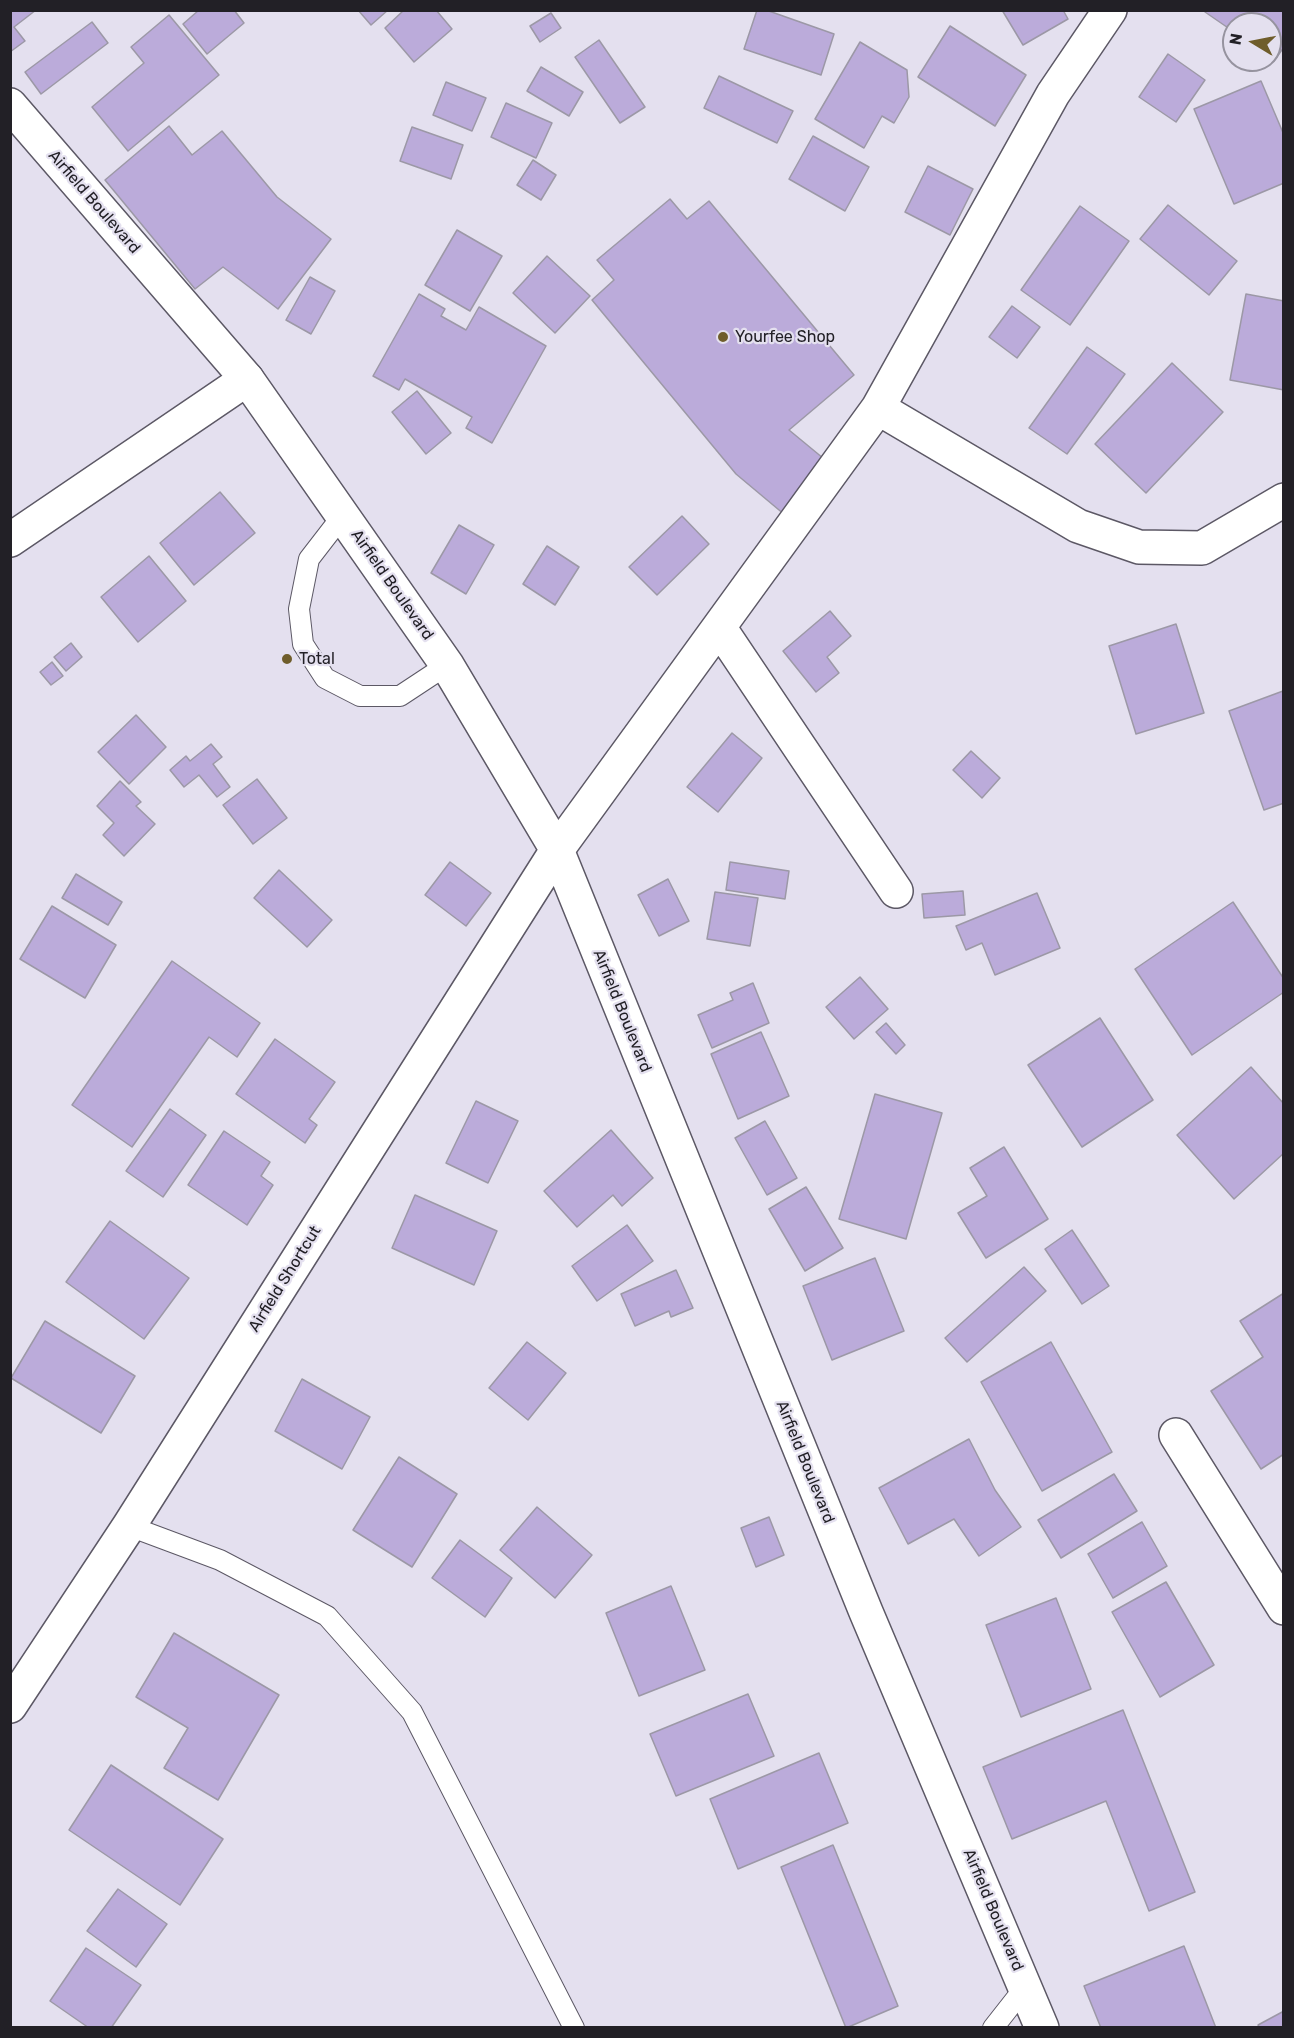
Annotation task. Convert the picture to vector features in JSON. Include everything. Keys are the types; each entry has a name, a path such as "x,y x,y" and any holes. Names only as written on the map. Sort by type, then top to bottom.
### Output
{"street":[{"name":"Airfield Shortcut","path":"10,1706 129,1526 557,850 878,408 1053,94 1110,10"},
{"name":"Airfield Boulevard","path":"10,105 248,380 447,666 557,850 866,1612 1042,2028"},
{"path":"10,540 248,380"},
{"path":"878,408 1078,526 1139,547 1202,548 1284,500"},
{"path":"719,627 896,891"},
{"path":"1176,1436 1284,1608"}],"lane":[{"path":"343,515 309,559 299,609 303,644 324,678 360,696 400,696 447,666"},
{"path":"129,1526 220,1560 327,1616 412,1712 574,2028"},
{"path":"993,2028 1026,1986"}],"building":[{"path":"10,10 36,10 14,27 25,41 10,52"},
{"path":"199,10 234,10 244,23 207,54 183,24"},
{"path":"358,10 388,10 371,25"},
{"path":"404,10 436,10 452,29 414,62 385,28"},
{"path":"757,10 766,10 834,34 821,75 744,49"},
{"path":"1002,10 1063,10 1068,19 1023,45"},
{"path":"1206,10 1284,10 1284,47 1282,50 1282,12 1222,12 1222,24 1205,12"},
{"path":"551,13 561,28 540,42 530,26"},
{"path":"169,15 219,75 128,151 92,107 144,63 131,47"},
{"path":"92,22 108,43 41,94 25,72"},
{"path":"950,26 1026,75 995,126 918,77"},
{"path":"599,40 645,107 620,123 575,57"},
{"path":"860,42 907,70 909,97 894,123 882,116 864,148 815,119"},
{"path":"1168,54 1205,80 1176,122 1139,97"},
{"path":"541,67 583,92 569,116 527,91"},
{"path":"719,76 793,111 777,143 704,108"},
{"path":"1261,81 1284,135 1284,183 1234,204 1194,109"},
{"path":"446,82 486,98 472,131 433,115"},
{"path":"506,103 552,123 536,158 491,137"},
{"path":"169,126 192,155 222,131 277,197 331,239 278,309 223,267 195,289 105,180"},
{"path":"412,127 463,145 451,179 400,161"},
{"path":"813,136 869,167 845,211 789,179"},
{"path":"533,160 556,175 541,200 517,185"},
{"path":"928,166 973,189 950,235 905,212"},
{"name":"Yourfee Shop","path":"670,199 687,219 709,201 854,375 789,430 829,463 785,515 736,474 592,300 614,280 597,260"},
{"path":"1168,205 1237,261 1209,295 1140,239"},
{"path":"1080,206 1129,241 1070,325 1021,290"},
{"path":"457,230 502,256 470,311 425,285"},
{"path":"547,256 590,296 555,333 513,293"},
{"path":"310,277 335,291 311,334 286,320"},
{"path":"419,294 445,309 441,316 466,330 479,307 546,346 492,443 466,428 472,417 405,379 399,390 373,376"},
{"path":"1246,294 1284,301 1284,390 1230,380"},
{"path":"1012,306 1040,327 1017,358 989,337"},
{"path":"1087,347 1125,374 1067,454 1029,428"},
{"path":"1172,363 1223,412 1146,493 1095,444"},
{"path":"417,391 451,433 426,454 392,412"},
{"path":"220,492 255,533 194,585 160,543"},
{"path":"682,516 709,544 657,595 629,567"},
{"path":"459,525 494,545 466,594 431,573"},
{"path":"547,546 579,567 555,605 523,584"},
{"path":"149,556 186,601 138,642 101,597"},
{"path":"830,611 851,636 827,657 839,673 816,692 783,651"},
{"path":"1176,624 1204,713 1136,734 1109,646"},
{"path":"71,643 82,657 66,671 54,657"},
{"path":"52,662 63,676 51,685 40,672"},
{"path":"1283,691 1284,803 1264,810 1229,711"},
{"path":"136,715 166,747 129,784 98,752"},
{"path":"732,733 762,758 718,812 687,787"},
{"path":"211,744 222,757 213,764 230,787 217,797 199,775 184,787 170,770 186,756 190,761"},
{"path":"971,751 1000,778 982,798 953,770"},
{"path":"257,779 287,818 253,844 223,805"},
{"path":"120,781 141,802 136,806 155,824 124,856 103,835 114,823 97,806"},
{"path":"450,862 491,893 466,926 425,895"},
{"path":"730,862 789,871 785,899 726,890"},
{"path":"279,870 332,920 307,947 254,898"},
{"path":"76,874 122,902 108,925 62,898"},
{"path":"668,879 689,921 659,936 638,895"},
{"path":"963,891 965,915 924,918 922,894"},
{"path":"715,892 758,898 750,946 707,939"},
{"path":"1037,893 1060,948 995,975 982,943 966,950 956,926"},
{"path":"1233,902 1284,979 1284,992 1192,1055 1135,969"},
{"path":"52,906 116,945 85,998 20,959"},
{"path":"172,961 260,1023 237,1057 209,1037 132,1147 72,1105"},
{"path":"860,977 888,1009 854,1039 826,1007"},
{"path":"753,983 769,1023 712,1048 698,1015 733,1000 730,993"},
{"path":"1100,1018 1153,1100 1082,1147 1028,1065"},
{"path":"886,1023 905,1045 896,1054 876,1032"},
{"path":"761,1032 789,1096 738,1119 711,1054"},
{"path":"275,1039 335,1082 309,1119 317,1125 305,1143 236,1094"},
{"path":"1251,1067 1284,1104 1284,1153 1234,1199 1177,1135"},
{"path":"875,1094 942,1113 906,1239 839,1219"},
{"path":"476,1101 518,1121 488,1183 446,1163"},
{"path":"170,1109 206,1135 163,1197 126,1171"},
{"path":"765,1121 797,1178 767,1195 735,1138"},
{"path":"611,1130 653,1178 622,1206 613,1195 577,1227 544,1191"},
{"path":"224,1131 270,1162 261,1176 273,1185 247,1225 188,1185"},
{"path":"1004,1147 1048,1219 986,1258 958,1213 987,1196 970,1168"},
{"path":"806,1187 843,1248 805,1271 769,1209"},
{"path":"415,1195 497,1231 474,1285 392,1248"},
{"path":"110,1221 189,1278 144,1339 66,1282"},
{"path":"627,1225 653,1261 597,1301 572,1266"},
{"path":"1072,1230 1109,1286 1082,1304 1045,1249"},
{"path":"875,1258 904,1331 832,1360 803,1286"},
{"path":"1024,1267 1046,1291 967,1362 945,1338"},
{"path":"676,1270 693,1308 671,1317 669,1311 635,1326 621,1294"},
{"path":"1284,1293 1284,1454 1261,1469 1211,1391 1263,1357 1240,1321"},
{"path":"45,1321 135,1376 101,1433 11,1378"},
{"path":"527,1342 566,1373 528,1420 489,1388"},
{"path":"1051,1342 1112,1452 1042,1491 981,1382"},
{"path":"302,1379 370,1417 342,1469 275,1431"},
{"path":"969,1439 995,1490 1021,1527 979,1556 954,1519 908,1544 879,1488"},
{"path":"399,1457 457,1494 412,1567 353,1530"},
{"path":"1114,1474 1137,1511 1061,1558 1038,1520"},
{"path":"537,1507 592,1555 555,1598 500,1550"},
{"path":"769,1517 784,1555 756,1567 741,1528"},
{"path":"1142,1522 1167,1566 1113,1598 1088,1554"},
{"path":"460,1540 512,1578 485,1617 432,1578"},
{"path":"1166,1582 1214,1665 1160,1697 1112,1612"},
{"path":"671,1586 705,1670 639,1696 606,1613"},
{"path":"1056,1598 1091,1689 1021,1717 986,1625"},
{"path":"174,1633 279,1695 218,1800 164,1768 188,1728 136,1697"},
{"path":"748,1694 774,1756 676,1796 650,1734"},
{"path":"1123,1710 1195,1892 1149,1911 1106,1801 1012,1839 983,1767"},
{"path":"819,1753 848,1823 738,1869 710,1799"},
{"path":"111,1765 223,1839 180,1905 69,1830"},
{"path":"833,1845 898,2006 846,2028 781,1867"},
{"path":"118,1889 167,1924 136,1967 87,1931"},
{"path":"1184,1946 1216,2028 1101,2028 1084,1986"},
{"path":"86,1948 141,1985 111,2028 89,2028 50,2001"},
{"path":"1284,2011 1284,2028 1260,2028 1258,2025"}],"place":[{"name":"Yourfee Shop","path":"723,337"},
{"name":"Total","path":"287,659"}]}
